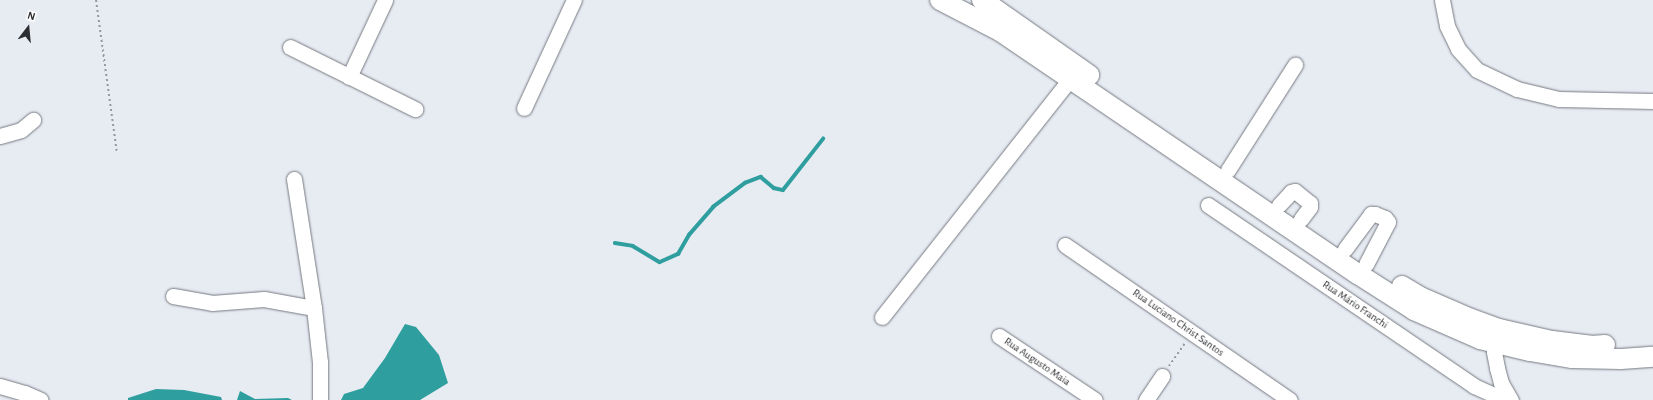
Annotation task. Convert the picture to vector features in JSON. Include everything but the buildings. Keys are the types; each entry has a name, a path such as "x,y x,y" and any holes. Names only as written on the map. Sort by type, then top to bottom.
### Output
{"main road":[{"path":"940,0 1000,31 1358,274 1414,310 1467,333 1591,346 1653,344"},
{"path":"982,0 1000,7 1228,170 1366,264 1420,297 1471,319 1497,336 1572,358 1621,359 1653,357"}],"street":[{"path":"349,77 385,0"},
{"path":"524,108 574,0"},
{"path":"1442,0 1447,26 1458,49 1477,70 1518,89 1559,99 1653,101"},
{"path":"290,47 415,109"},
{"path":"1228,170 1295,65"},
{"path":"882,317 1070,79"},
{"path":"0,136 21,130 33,120"},
{"path":"294,179 314,308 320,362 320,400"},
{"name":"Rua Mário Franchi","path":"1208,204 1474,386 1505,400"},
{"path":"1345,249 1371,214 1385,218 1388,222 1366,264"},
{"name":"Rua Luciano Christ Santos","path":"1065,245 1290,400"},
{"path":"173,296 212,303 264,299 314,308"},
{"name":"Rua Augusto Maia","path":"999,336 1095,400"},
{"path":"1497,336 1494,352 1497,368 1501,383 1511,400"},
{"path":"1146,400 1162,376"},
{"path":"0,386 26,393 41,400"}],"path":[{"path":"96,0 117,154"},
{"path":"1162,376 1193,333"}],"water":[{"path":"405,324 416,327 439,355 448,383 420,400 341,400 344,394 363,388 385,358"},
{"path":"156,389 184,390 221,397 222,400 128,400 128,398"},
{"path":"240,391 255,399 288,398 292,400 237,400"}],"waterway":[{"path":"615,243 633,246 660,262 678,254 689,235 713,207 745,183 761,177 774,188 783,190 823,139"}]}
